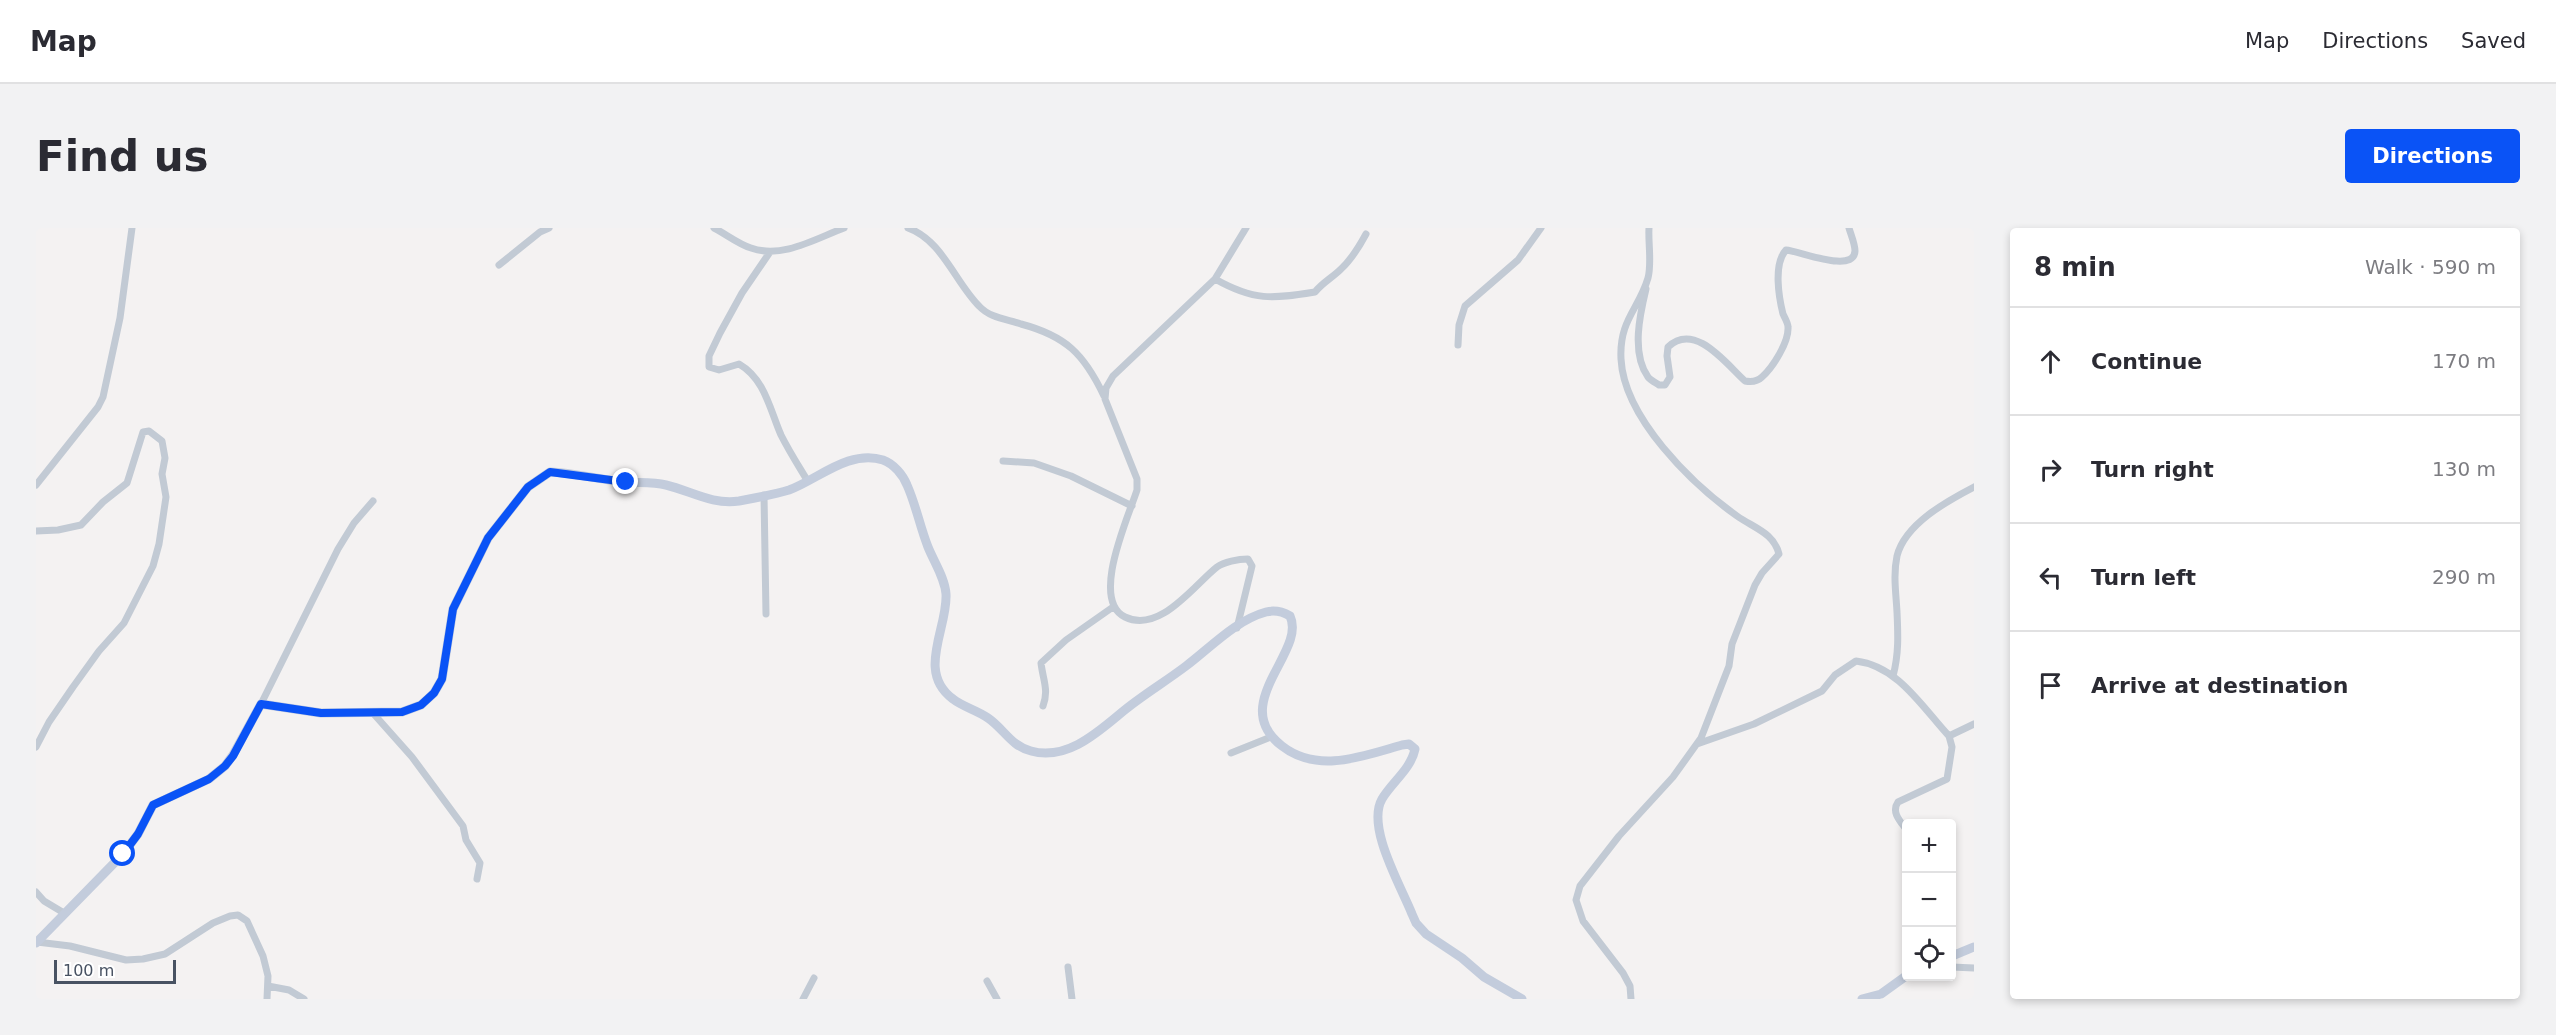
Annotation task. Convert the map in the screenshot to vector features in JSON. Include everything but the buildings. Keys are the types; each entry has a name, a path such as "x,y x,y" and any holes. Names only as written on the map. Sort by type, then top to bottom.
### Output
{"street":[{"path":"36,485 98,407 103,397 120,318 132,228"},
{"path":"499,265 528,240 549,228"},
{"path":"714,228 750,248 770,252 784,250 844,228"},
{"path":"908,228 915,230 937,249 980,308 992,316 1022,324 1063,340 1078,352 1093,373 1137,479 1137,490 1110,576 1113,607 1119,614 1131,620 1143,620 1157,616 1184,600 1218,566 1248,559 1252,566 1237,628"},
{"path":"1105,399 1106,388 1113,376 1215,279 1246,228"},
{"path":"1458,345 1459,325 1465,306 1518,260 1541,228"},
{"path":"1649,228 1648,277 1640,317 1640,336 1642,360 1648,377 1659,385 1665,385 1670,377 1666,356 1668,347 1685,339 1693,339 1705,345 1745,381 1752,382 1761,378 1779,354 1788,328 1780,292 1779,274 1782,254 1786,250 1841,263 1849,261 1853,258 1855,251 1849,228"},
{"path":"1215,279 1254,297 1280,298 1315,292 1323,281 1340,270 1355,253 1366,234"},
{"path":"770,252 742,293 720,333 709,356 709,367 719,370 739,364 750,370 762,388 785,443 807,480"},
{"path":"1631,999 1630,986 1623,973 1583,921 1576,900 1580,886 1619,836 1673,777 1697,744 1729,666 1732,644 1755,585 1762,573 1779,554 1776,543 1767,534 1736,515 1677,464 1641,420 1624,381 1621,359 1623,330 1648,277"},
{"path":"36,531 58,530 81,525 103,502 127,483 143,432 149,431 162,441 165,458 162,474 166,497 159,544 153,566 124,623 72,687 36,747"},
{"path":"261,704 321,713 409,711 421,705 434,693 442,679 447,659 449,626 459,596 497,524 528,487 550,472 667,485 720,502 741,501 789,490 840,464 861,460 883,460 898,470 907,484 928,546 946,586 946,616 934,661 937,675 946,693 953,699 988,717 1012,742 1025,749 1036,753 1060,751 1080,743 1105,727 1123,711 1237,628 1265,613 1283,612 1292,619 1290,641 1270,680 1263,708 1264,723 1271,737 1294,755 1326,761 1353,760 1409,744 1415,749 1406,768 1383,797 1378,815 1386,851 1412,914 1416,923 1426,934 1462,958 1484,977 1522,999"},
{"path":"1003,461 1034,463 1071,476 1132,506"},
{"path":"1893,676 1899,642 1894,574 1898,554 1909,534 1936,507 1974,487"},
{"path":"764,495 766,615"},
{"path":"36,942 79,900 130,844 153,805 209,779 233,756 338,549 354,524 373,501"},
{"path":"1042,706 1047,685 1041,663 1066,640 1113,607"},
{"path":"1697,744 1754,724 1822,691 1835,675 1856,661 1883,669 1893,676 1949,736 1952,747 1947,779 1898,802 1895,806 1896,815 1902,823"},
{"path":"372,712 412,757 463,826 466,840 480,863 477,879"},
{"path":"1949,736 1974,724"},
{"path":"1231,753 1271,737"},
{"path":"36,892 44,901 64,913"},
{"path":"36,942 70,946 126,960 143,959 165,954 213,923 238,915 247,921 262,956 268,986 267,999"},
{"path":"1956,954 1974,947"},
{"path":"1068,967 1072,999"},
{"path":"1956,967 1974,968"},
{"path":"803,999 814,978"},
{"path":"1862,999 1881,994 1902,979"},
{"path":"987,981 997,999"},
{"path":"268,986 289,990 304,999"}],"route":[{"path":"123,854 138,834 153,805 209,779 225,766 233,756 261,704 321,713 402,712 421,705 434,693 442,679 447,659 449,626 459,596 488,538 528,487 535,480 550,472 626,482"}]}
